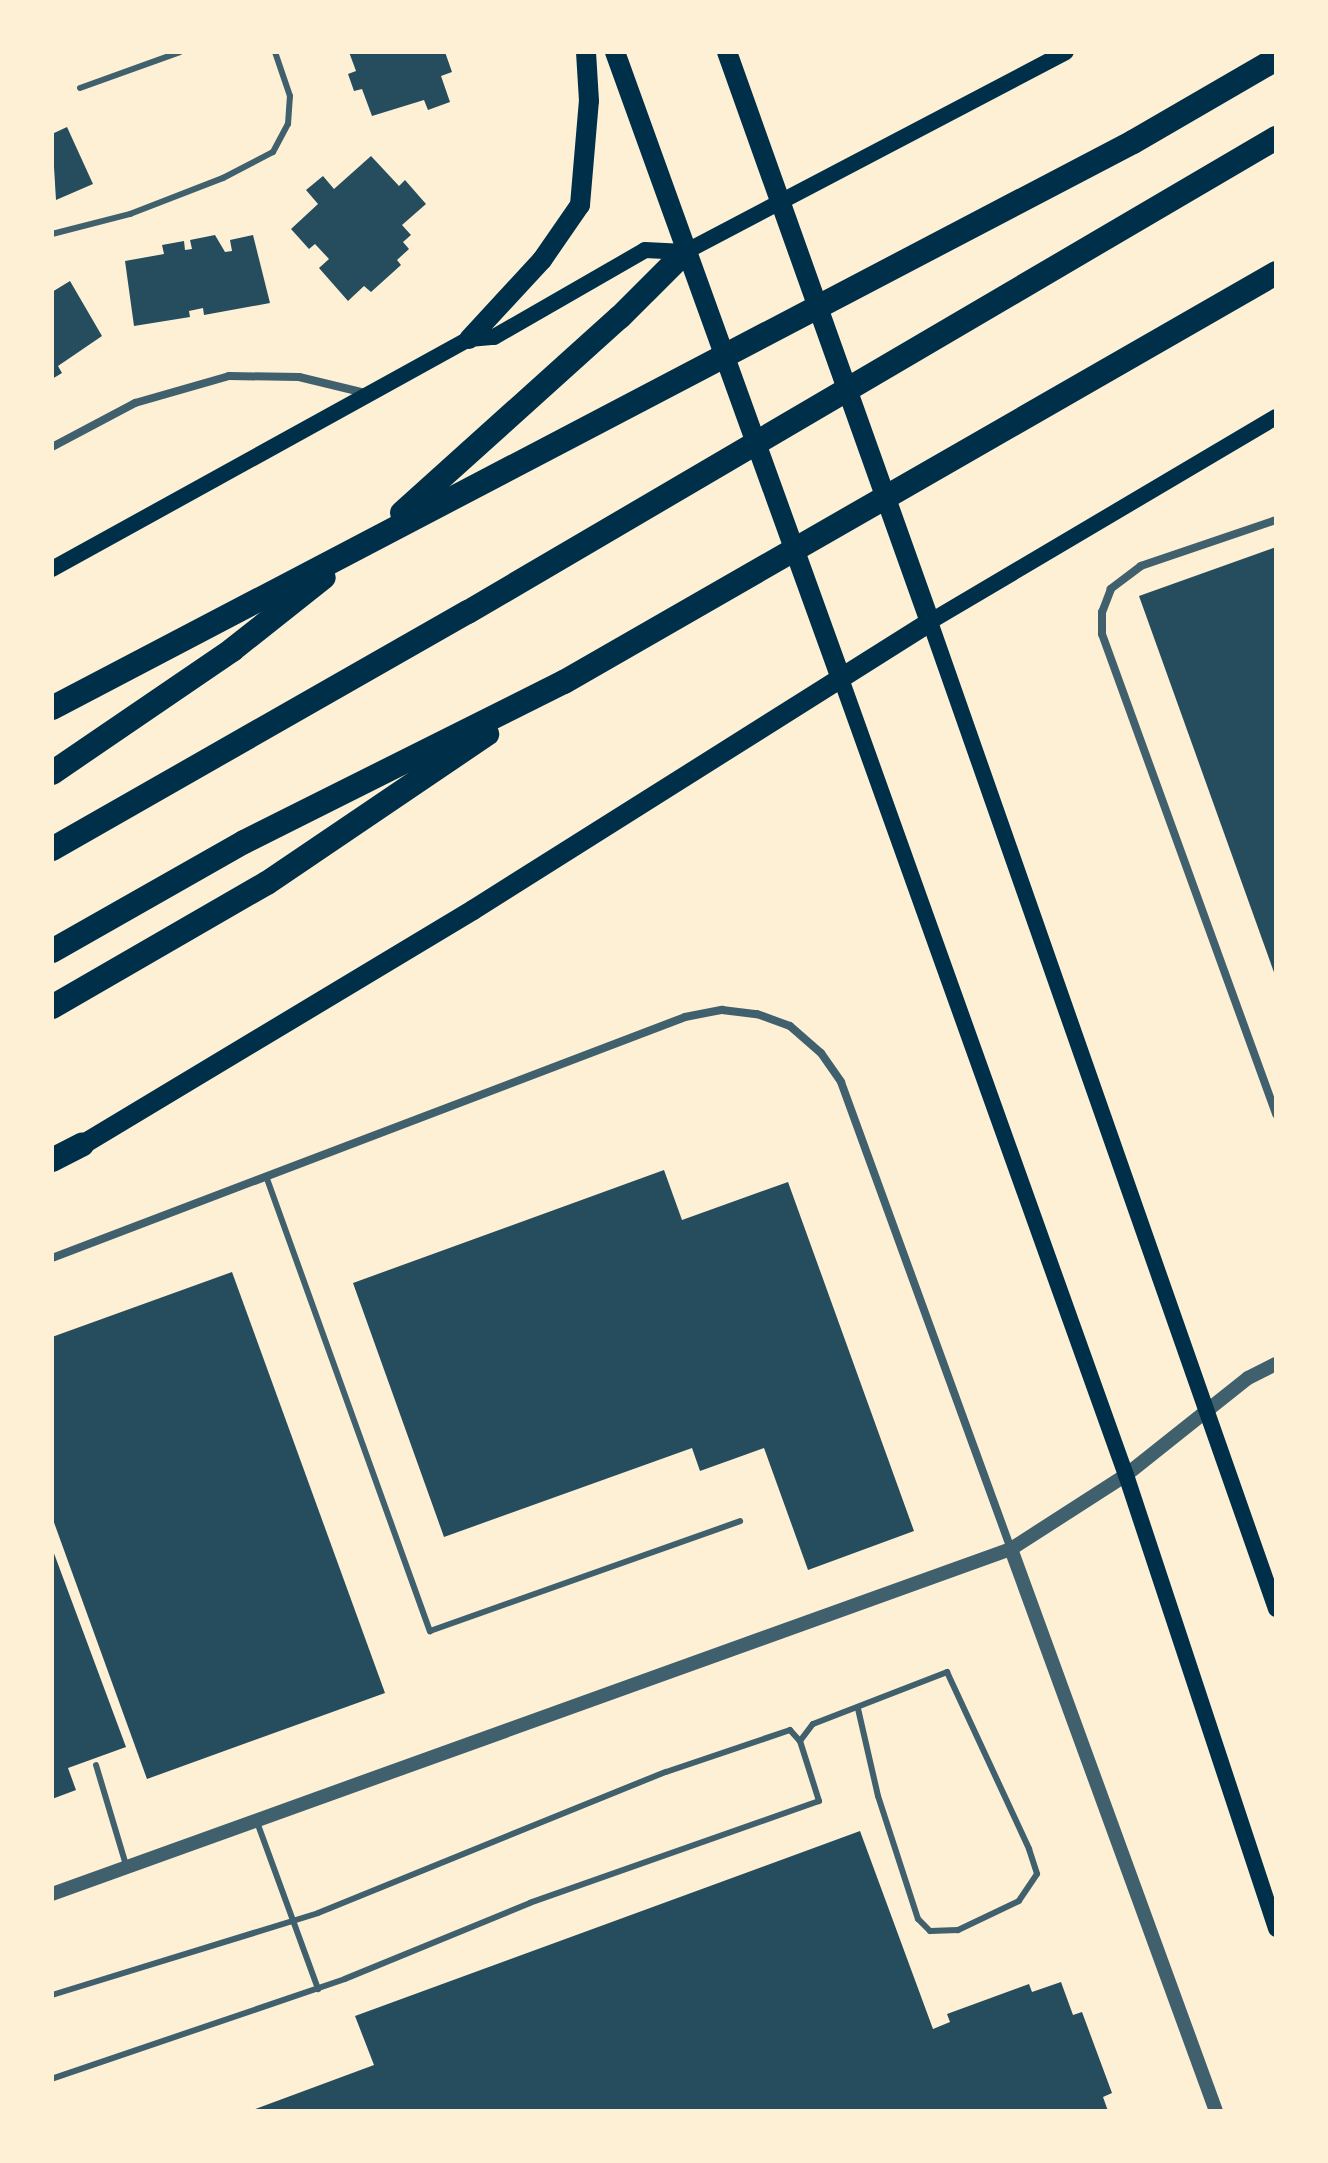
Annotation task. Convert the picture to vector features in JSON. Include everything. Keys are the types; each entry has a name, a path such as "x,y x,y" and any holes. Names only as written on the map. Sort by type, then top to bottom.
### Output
{"highway":[{"path":"52,708 1133,142 1276,59"},
{"path":"52,849 455,620 1276,138"},
{"path":"52,773 232,650 309,590 620,317 685,252"},
{"path":"52,951 244,842 564,682 1276,273"},
{"path":"52,1007 267,883 564,682"},
{"path":"52,1162 82,1145"}],"main road":[{"path":"52,569 374,396 469,339 542,260 580,205 589,116 586,52"},
{"path":"615,52 1126,1475 1276,1929"},
{"path":"727,52 909,570 960,697 1203,1414 1276,1609"},
{"path":"469,339 494,337 645,250 685,252 780,199 1066,52"},
{"path":"82,1145 473,910 840,676 1276,417"}],"street":[{"path":"52,447 135,403 229,376 299,377 374,396"},
{"path":"1276,520 1141,566 1111,589 1102,612 1102,634 1276,1114"},
{"path":"52,1258 685,1017 722,1010 757,1014 790,1026 821,1053 841,1082 1216,2111"},
{"path":"52,1894 1011,1549 1126,1475 1203,1414 1276,1364"}],"lane":[{"path":"80,88 180,52"},
{"path":"52,234 130,214 223,178 273,152 288,124 290,96 275,52"},
{"path":"266,1176 430,1631 740,1521"},
{"path":"800,1741 813,1724 947,1672 955,1680 1037,1874 1019,1901 958,1930 930,1931 918,1919 878,1796 858,1709"},
{"path":"52,1995 294,1921 666,1772 790,1730 800,1741 819,1801 545,1898 318,1989 52,2079"},
{"path":"96,1765 127,1867"},
{"path":"257,1822 318,1989"}],"building":[{"path":"349,52 445,52 452,72 441,76 450,102 428,110 424,100 372,116 362,89 354,91 348,74 356,71"},
{"path":"67,127 93,184 56,200 52,134"},
{"path":"371,156 399,186 405,180 426,204 402,225 411,235 403,242 409,249 397,260 401,265 371,292 364,286 348,301 319,268 329,259 315,244 309,249 291,229 318,204 306,190 323,176 334,189"},
{"path":"215,235 225,252 232,251 230,240 253,235 270,303 204,315 203,308 189,311 190,317 134,326 125,261 164,254 162,245 184,241 185,250 192,249 190,240"},
{"path":"70,281 102,336 58,366 62,373 52,379 52,292"},
{"path":"1276,547 1276,978 1139,596"},
{"path":"664,1170 682,1220 788,1182 914,1531 808,1570 764,1448 700,1471 692,1448 444,1537 353,1283"},
{"path":"232,1272 385,1693 147,1779 52,1517 52,1337"},
{"path":"52,1548 126,1747 68,1768 76,1790 52,1799"},
{"path":"860,1831 933,2029 950,2022 947,2014 1029,1984 1032,1992 1061,1982 1073,2015 1082,2012 1112,2093 1103,2097 1108,2111 250,2111 374,2065 355,2016"}]}
